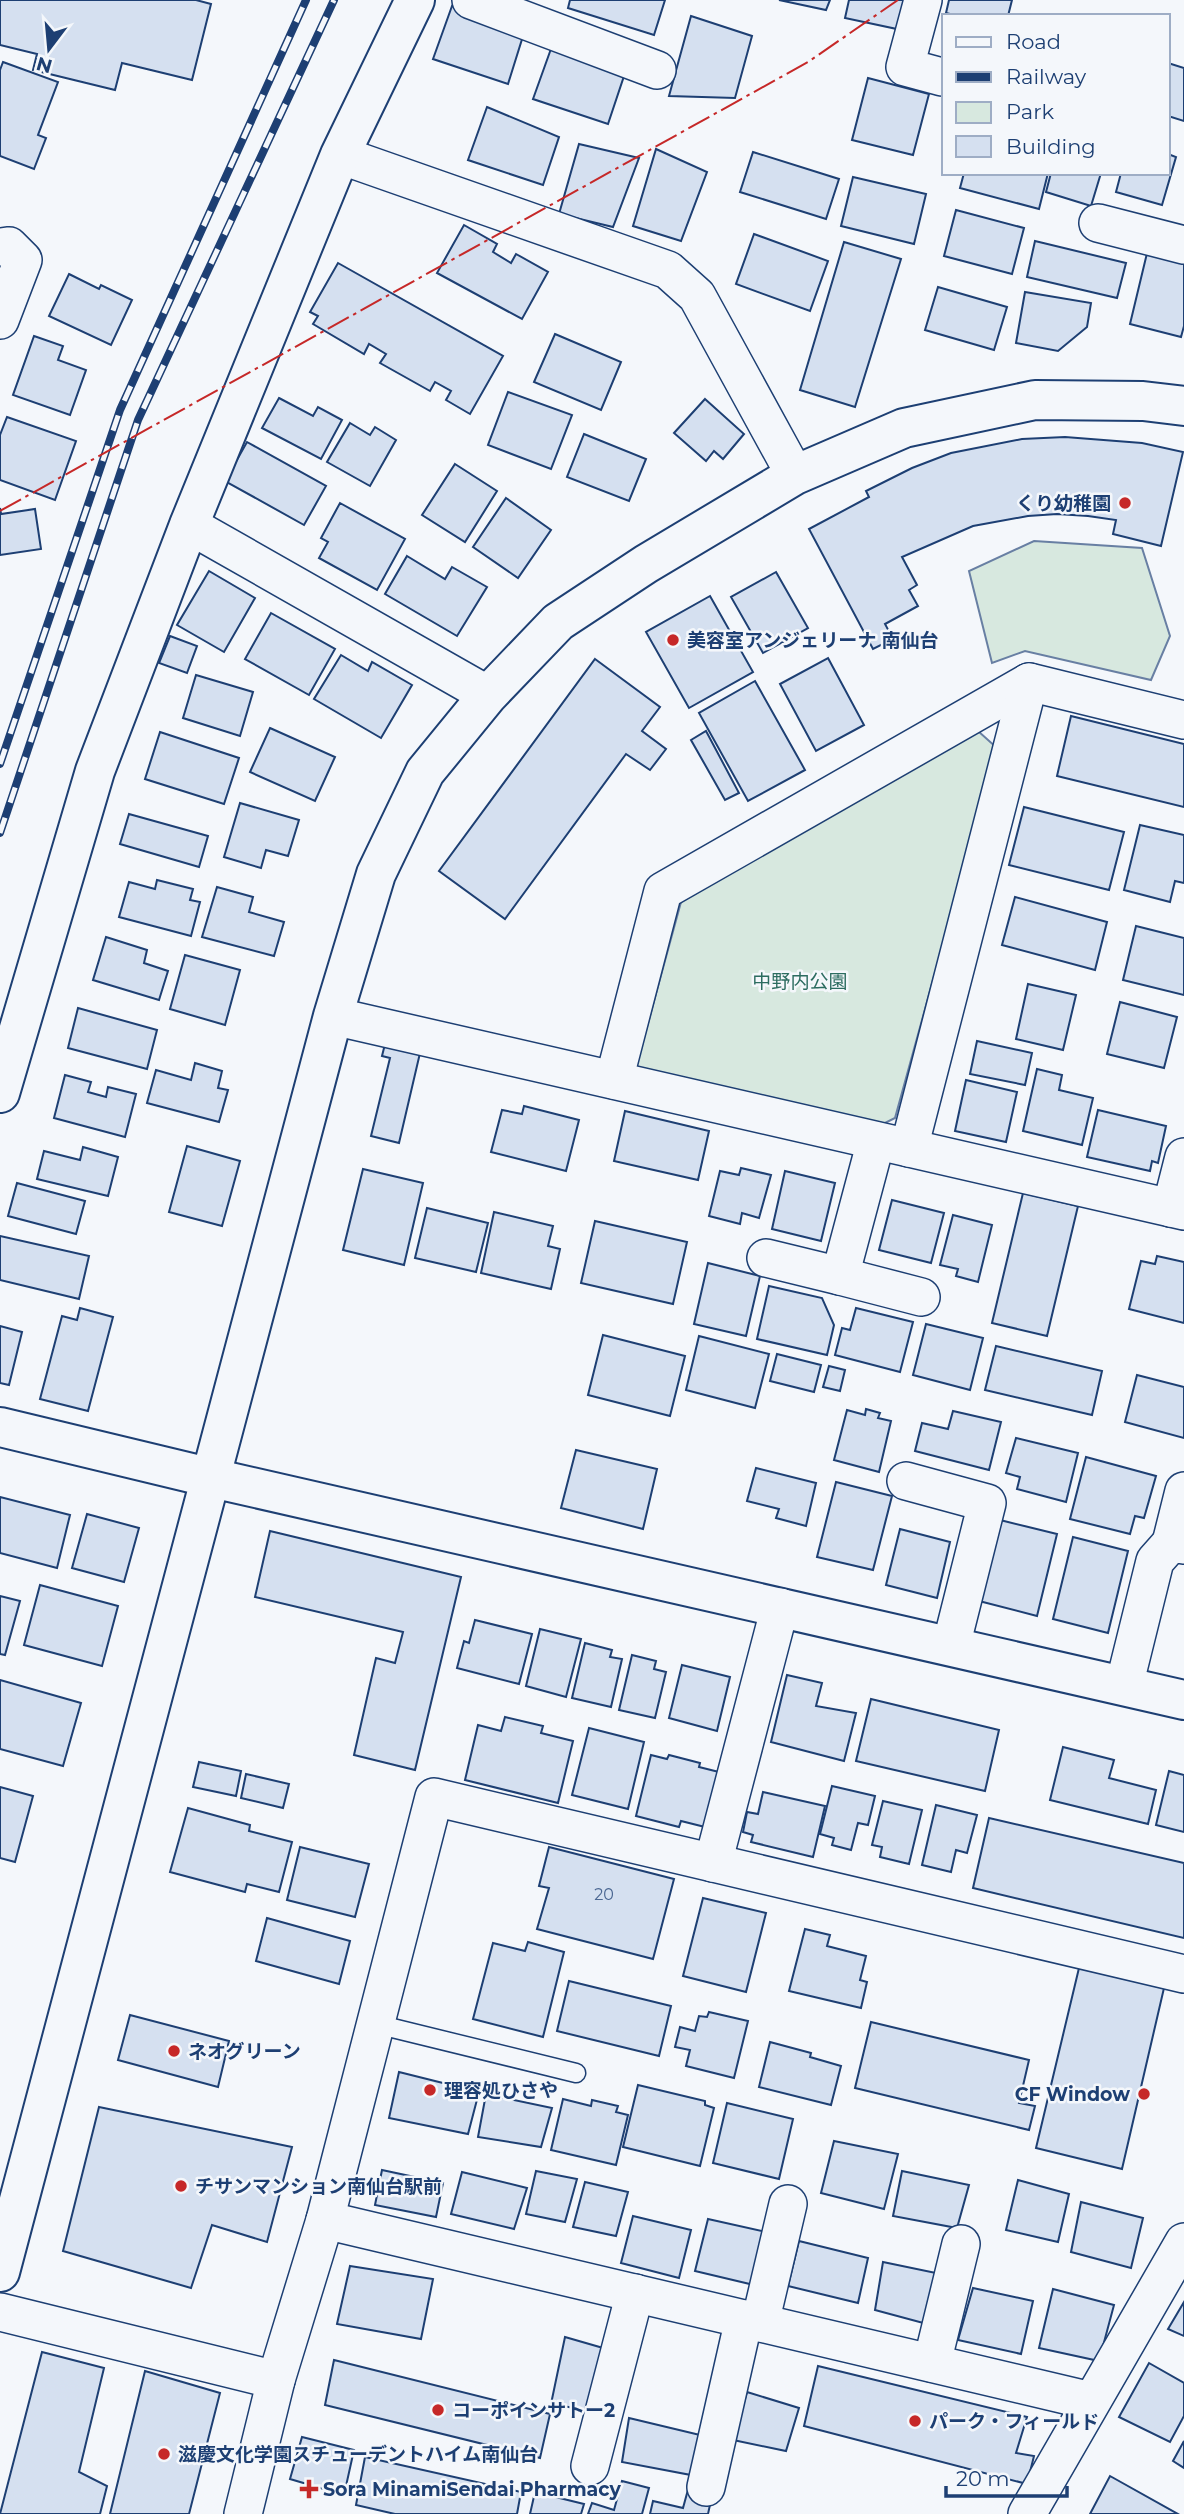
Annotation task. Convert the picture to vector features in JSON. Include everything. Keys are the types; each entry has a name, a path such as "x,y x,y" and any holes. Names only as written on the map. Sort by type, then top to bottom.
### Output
{"street":[{"path":"0,1093 95,771 189,525 340,155 415,0"},
{"path":"471,0 657,70"},
{"path":"923,0 905,67 942,76"},
{"path":"340,155 668,270 696,296 796,475"},
{"path":"1098,223 1184,245"},
{"path":"0,247 9,246 23,260 0,320"},
{"path":"0,2272 333,1016 376,874 425,772 488,695 558,622 646,564 796,475 904,428 1035,400 1143,401 1184,406"},
{"path":"189,525 488,695"},
{"path":"614,1080 663,891 1029,682 1184,720"},
{"path":"840,1276 892,1144 1029,682"},
{"path":"333,1016 1177,1209 1184,1157"},
{"path":"766,1258 920,1297"},
{"path":"0,1427 1184,1700"},
{"path":"906,1481 987,1503 951,1646"},
{"path":"1124,1686 1155,1560 1177,1544 1184,1491"},
{"path":"713,1863 780,1607"},
{"path":"243,2514 276,2380 325,2220 434,1797 1184,1974"},
{"path":"706,2487 788,2204"},
{"path":"325,2220 1091,2401"},
{"path":"1027,2514 1184,2242"},
{"path":"932,2363 961,2245"},
{"path":"590,2466 635,2293"},
{"path":"0,2312 276,2380"}],"lane":[{"path":"376,2024 576,2073"}],"green space":[{"path":"1034,541 1142,548 1170,636 1151,680 1025,651 992,663 969,571"},
{"name":"中野内公園","path":"978,731 997,748 895,1118 875,1128 636,1067 681,902"}],"building":[{"path":"0,0 196,0 211,4 192,80 122,63 115,90 33,70 37,54 0,45"},
{"path":"570,0 665,0 654,35 568,8"},
{"path":"779,0 830,0 826,10"},
{"path":"849,0 910,0 897,29 845,18"},
{"path":"949,0 1012,0 1008,14 946,13"},
{"path":"452,6 523,36 508,84 433,59"},
{"path":"691,16 752,36 735,98 669,96"},
{"path":"552,46 624,76 608,124 533,99"},
{"path":"3,62 58,82 38,135 46,138 34,169 0,156 0,70"},
{"path":"1170,64 1184,68 1184,121 1170,117"},
{"path":"868,78 929,94 913,155 852,140"},
{"path":"487,107 559,137 543,185 468,160"},
{"path":"579,144 639,158 613,227 559,214"},
{"path":"656,149 707,172 681,241 633,226"},
{"path":"753,152 839,179 826,219 740,192"},
{"path":"1170,155 1176,157 1162,205 1116,192 1120,175 1170,175"},
{"path":"963,175 1048,175 1039,209 960,188"},
{"path":"1050,175 1100,175 1091,206 1046,192"},
{"path":"853,177 926,194 914,244 841,226"},
{"path":"956,210 1024,228 1012,274 944,256"},
{"path":"464,225 497,244 493,252 511,263 516,254 548,272 522,319 437,273"},
{"path":"754,234 828,261 810,311 736,284"},
{"path":"1035,241 1126,263 1117,298 1027,277"},
{"path":"844,242 901,259 855,407 800,390"},
{"path":"1148,249 1184,257 1184,326 1181,337 1130,324"},
{"path":"338,263 503,356 470,414 446,400 451,391 435,382 430,391 380,363 386,354 369,344 364,354 313,324 318,316 310,312"},
{"path":"69,274 99,289 101,285 132,300 111,345 49,316"},
{"path":"938,287 1007,307 994,350 925,330"},
{"path":"1025,292 1091,303 1087,327 1058,351 1016,343"},
{"path":"555,334 621,362 601,410 534,382"},
{"path":"34,336 63,346 58,360 86,370 70,415 13,395"},
{"path":"508,392 572,415 551,469 488,445"},
{"path":"279,398 313,416 318,407 342,420 321,459 262,428"},
{"path":"705,399 744,434 723,459 714,451 706,461 674,433"},
{"path":"7,417 76,441 55,500 0,480 0,435"},
{"path":"350,423 370,435 375,427 396,440 370,486 327,462"},
{"path":"584,434 646,459 629,501 567,477"},
{"path":"1065,437 1142,443 1183,452 1161,546 1113,534 1116,520 1088,516 1028,516 973,526 902,557 917,585 909,590 918,606 885,624 893,639 873,649 809,529 869,497 866,491 912,468 951,453 1022,439"},
{"path":"247,442 326,486 304,525 225,481"},
{"path":"455,464 497,491 465,542 422,515"},
{"path":"506,498 551,530 518,578 473,547"},
{"path":"340,503 405,539 377,590 319,558 328,542 321,538"},
{"path":"0,508 1,514 35,509 41,549 0,555"},
{"path":"407,556 445,579 452,567 487,587 457,636 385,594"},
{"path":"209,571 255,598 224,652 177,625"},
{"path":"776,572 808,628 763,653 731,597"},
{"path":"710,596 753,672 689,708 646,632"},
{"path":"271,613 335,649 309,695 245,659"},
{"path":"170,636 197,646 187,673 159,663"},
{"path":"341,655 368,671 372,662 412,685 381,738 314,699"},
{"path":"828,658 864,725 816,751 780,684"},
{"path":"595,659 660,707 642,731 666,749 650,770 626,754 505,919 439,871"},
{"path":"196,675 253,692 240,736 183,718"},
{"path":"755,681 805,770 748,801 699,713"},
{"path":"1071,716 1184,744 1184,807 1057,776"},
{"path":"270,728 335,757 315,801 250,772"},
{"path":"706,731 739,793 725,800 691,740"},
{"path":"160,732 239,758 224,804 145,779"},
{"path":"240,803 299,820 288,856 266,850 261,868 224,857"},
{"path":"1024,807 1124,832 1109,890 1009,865"},
{"path":"129,814 208,836 199,867 120,844"},
{"path":"1140,825 1184,835 1184,883 1175,881 1170,902 1124,890"},
{"path":"157,880 193,889 190,900 200,902 191,936 119,917 129,882 155,889"},
{"path":"217,887 253,897 249,912 284,922 274,956 202,937"},
{"path":"1015,897 1107,922 1095,970 1002,945"},
{"path":"1136,926 1184,938 1184,995 1123,980"},
{"path":"106,937 147,950 144,963 168,971 159,1000 93,980"},
{"path":"185,955 240,970 225,1025 170,1009"},
{"path":"1028,984 1076,995 1063,1050 1016,1039"},
{"path":"1120,1002 1177,1017 1164,1068 1107,1054"},
{"path":"78,1008 157,1030 147,1069 68,1048"},
{"path":"977,1041 1032,1053 1025,1085 970,1074"},
{"path":"385,1044 420,1053 399,1143 371,1136 390,1058 382,1056"},
{"path":"195,1063 222,1071 218,1088 228,1090 219,1122 147,1103 156,1070 191,1080"},
{"path":"1037,1069 1062,1075 1059,1090 1093,1098 1082,1145 1023,1131"},
{"path":"65,1075 91,1082 88,1092 106,1097 108,1087 136,1094 125,1137 54,1118"},
{"path":"966,1080 1017,1092 1006,1142 955,1131"},
{"path":"524,1106 579,1120 566,1171 491,1152 502,1110 522,1114"},
{"path":"1098,1110 1166,1126 1158,1163 1152,1161 1150,1171 1087,1157"},
{"path":"625,1111 709,1131 698,1180 614,1161"},
{"path":"187,1146 240,1161 222,1226 169,1212"},
{"path":"83,1147 118,1157 108,1196 37,1179 44,1151 80,1160"},
{"path":"741,1168 771,1175 759,1218 742,1213 740,1224 709,1216 720,1171 739,1175"},
{"path":"363,1169 423,1183 404,1265 343,1250"},
{"path":"785,1171 835,1183 821,1241 772,1229"},
{"path":"17,1183 85,1201 76,1234 8,1216"},
{"path":"1023,1193 1078,1206 1047,1336 992,1323"},
{"path":"892,1200 944,1213 931,1263 879,1250"},
{"path":"427,1208 488,1223 476,1272 415,1258"},
{"path":"494,1212 553,1226 548,1246 560,1249 551,1289 481,1273"},
{"path":"953,1215 992,1225 978,1282 956,1276 958,1269 940,1265"},
{"path":"595,1221 687,1242 673,1304 581,1283"},
{"path":"0,1236 89,1256 79,1299 0,1280"},
{"path":"1157,1256 1184,1262 1184,1323 1129,1309 1141,1261 1155,1264"},
{"path":"708,1263 760,1276 746,1336 694,1324"},
{"path":"769,1286 822,1298 834,1325 827,1355 757,1339"},
{"path":"80,1308 113,1317 88,1411 40,1399 62,1316 77,1320"},
{"path":"856,1308 913,1322 900,1372 835,1355 842,1328 850,1330"},
{"path":"926,1324 983,1338 970,1390 913,1375"},
{"path":"0,1326 22,1332 9,1385 0,1383"},
{"path":"603,1335 685,1356 670,1416 588,1395"},
{"path":"699,1336 769,1354 755,1408 686,1390"},
{"path":"996,1346 1102,1371 1092,1415 985,1390"},
{"path":"777,1354 821,1365 814,1392 770,1381"},
{"path":"829,1366 845,1370 840,1391 823,1387"},
{"path":"1137,1375 1184,1387 1184,1438 1125,1422"},
{"path":"866,1409 880,1413 878,1418 891,1421 879,1472 834,1460 847,1410 865,1415"},
{"path":"953,1411 1001,1422 989,1470 915,1451 922,1423 948,1429"},
{"path":"1016,1438 1078,1453 1066,1502 1017,1489 1020,1477 1006,1473"},
{"path":"576,1450 657,1469 643,1529 561,1508"},
{"path":"1086,1457 1156,1476 1144,1518 1135,1516 1130,1534 1070,1519"},
{"path":"756,1468 816,1483 806,1526 776,1518 779,1509 747,1501"},
{"path":"836,1482 892,1496 873,1570 817,1557"},
{"path":"0,1497 70,1515 57,1568 0,1553"},
{"path":"87,1514 139,1528 124,1582 72,1568"},
{"path":"1000,1520 1057,1534 1037,1616 979,1601"},
{"path":"900,1529 950,1542 937,1598 886,1585"},
{"path":"270,1531 461,1577 415,1770 354,1755 376,1658 395,1663 403,1632 255,1597"},
{"path":"1073,1537 1128,1551 1108,1633 1053,1619"},
{"path":"40,1585 118,1606 102,1666 24,1645"},
{"path":"0,1596 20,1601 5,1655 0,1654"},
{"path":"475,1620 532,1634 519,1684 457,1668 464,1641 469,1643"},
{"path":"540,1629 581,1639 566,1697 526,1686"},
{"path":"585,1643 612,1650 610,1657 622,1659 611,1707 572,1698"},
{"path":"632,1655 656,1661 654,1669 666,1672 655,1718 619,1710"},
{"path":"682,1665 730,1677 717,1731 669,1718"},
{"path":"787,1675 822,1683 816,1706 856,1713 844,1761 771,1742"},
{"path":"0,1680 81,1703 63,1766 0,1749"},
{"path":"871,1699 999,1730 985,1791 856,1761"},
{"path":"505,1717 543,1726 541,1733 573,1741 558,1803 465,1780 478,1725 501,1731"},
{"path":"589,1728 644,1742 628,1809 572,1795"},
{"path":"1063,1747 1114,1760 1109,1778 1156,1790 1148,1824 1050,1800"},
{"path":"651,1755 667,1759 669,1755 700,1763 699,1767 719,1772 705,1827 681,1821 679,1827 636,1816"},
{"path":"199,1762 241,1771 236,1796 193,1787"},
{"path":"1169,1771 1184,1775 1184,1832 1156,1825"},
{"path":"246,1774 289,1784 283,1808 241,1798"},
{"path":"832,1786 875,1796 868,1825 858,1823 851,1850 832,1845 834,1838 820,1834"},
{"path":"0,1787 33,1796 15,1862 0,1858"},
{"path":"763,1792 825,1806 813,1857 751,1842 753,1835 743,1832 747,1812 758,1814"},
{"path":"883,1801 922,1810 909,1864 880,1857 882,1847 872,1845"},
{"path":"936,1805 977,1815 967,1853 956,1850 951,1872 922,1865"},
{"path":"188,1808 250,1825 249,1831 292,1842 279,1892 247,1884 245,1892 170,1872"},
{"path":"989,1818 1184,1863 1184,1938 973,1888"},
{"path":"300,1847 369,1864 355,1917 287,1900"},
{"path":"549,1847 674,1879 653,1959 537,1929 549,1888 539,1886"},
{"path":"703,1898 766,1913 746,1992 683,1976"},
{"path":"267,1918 350,1941 339,1984 256,1961"},
{"path":"805,1929 830,1935 827,1946 866,1956 860,1980 867,1982 861,2008 789,1991"},
{"path":"528,1942 564,1952 543,2037 473,2019 493,1943 525,1951"},
{"path":"1079,1968 1164,1988 1122,2169 1036,2148"},
{"path":"569,1981 671,2006 659,2056 557,2031"},
{"path":"709,2012 748,2021 734,2078 686,2066 690,2050 675,2047 680,2027 695,2031 699,2016 707,2017"},
{"name":"ネオグリーン","path":"130,2015 229,2041 218,2087 118,2060"},
{"path":"871,2022 1029,2060 1019,2103 1035,2106 1029,2130 855,2088"},
{"path":"770,2042 811,2053 810,2057 841,2066 831,2105 759,2087"},
{"path":"399,2072 479,2092 468,2134 389,2118"},
{"path":"638,2085 705,2101 705,2105 714,2108 700,2166 623,2147"},
{"path":"486,2094 552,2108 541,2147 478,2137"},
{"path":"563,2099 591,2106 592,2100 618,2106 616,2112 628,2115 616,2165 551,2150"},
{"path":"727,2103 793,2119 779,2179 713,2163"},
{"name":"チサンマンション南仙台駅前","path":"99,2107 292,2147 267,2242 212,2225 191,2288 63,2251"},
{"path":"834,2141 898,2154 884,2209 821,2193"},
{"path":"382,2170 443,2183 436,2217 375,2205"},
{"path":"536,2171 577,2179 565,2222 526,2214"},
{"path":"902,2171 969,2185 957,2228 893,2216"},
{"path":"462,2172 527,2188 514,2229 451,2214"},
{"path":"1018,2180 1069,2194 1058,2242 1006,2230"},
{"path":"585,2182 628,2192 616,2236 573,2227"},
{"path":"1081,2202 1143,2218 1131,2268 1071,2252"},
{"path":"633,2216 691,2230 679,2278 621,2263"},
{"path":"708,2219 766,2232 754,2285 695,2271"},
{"path":"799,2241 868,2258 858,2303 788,2286"},
{"path":"883,2262 936,2273 927,2324 875,2310"},
{"path":"350,2266 433,2279 421,2339 337,2324"},
{"path":"973,2288 1033,2301 1021,2354 958,2340"},
{"path":"1053,2289 1114,2305 1099,2361 1039,2348"},
{"path":"1184,2302 1184,2336 1168,2329"},
{"path":"565,2337 610,2350 592,2411 551,2404"},
{"path":"42,2352 104,2368 79,2472 107,2486 100,2514 0,2514"},
{"name":"コーポインサトー2","path":"334,2360 550,2414 540,2458 325,2405"},
{"path":"1149,2363 1184,2383 1184,2416 1170,2442 1119,2417"},
{"name":"パーク・フィールド","path":"818,2366 1027,2417 1016,2453 1034,2456 1027,2484 804,2426"},
{"name":"滋慶文化学園スチューデントハイム南仙台","path":"145,2371 220,2393 189,2514 110,2514"},
{"path":"747,2392 799,2408 786,2451 733,2440"},
{"path":"629,2418 700,2435 691,2475 622,2462"},
{"path":"302,2437 354,2450 344,2495 290,2479"},
{"path":"1184,2441 1184,2468 1173,2461"},
{"path":"365,2457 521,2492 517,2514 395,2514 356,2505"},
{"path":"1110,2476 1178,2514 1090,2514"},
{"path":"622,2481 649,2488 642,2514 588,2514 592,2503 614,2510"},
{"path":"689,2486 713,2491 708,2514 650,2514 653,2501 683,2508"},
{"path":"535,2492 584,2504 581,2514 530,2514"}],"railway":[{"path":"0,764 120,410 306,0"},
{"path":"0,833 138,420 334,0"}],"power":[{"path":"0,511 808,62 898,0"}],"place":[{"name":"くり幼稚園","path":"1125,503"},
{"name":"美容室アンジェリーナ 南仙台","path":"673,640"},
{"name":"ネオグリーン","path":"174,2051"},
{"name":"理容処ひさや","path":"430,2090"},
{"name":"CF Window","path":"1144,2094"},
{"name":"チサンマンション南仙台駅前","path":"181,2186"},
{"name":"コーポインサトー2","path":"438,2410"},
{"name":"パーク・フィールド","path":"915,2421"},
{"name":"滋慶文化学園スチューデントハイム南仙台","path":"164,2454"},
{"name":"Sora MinamiSendai Pharmacy","path":"309,2489"}]}
